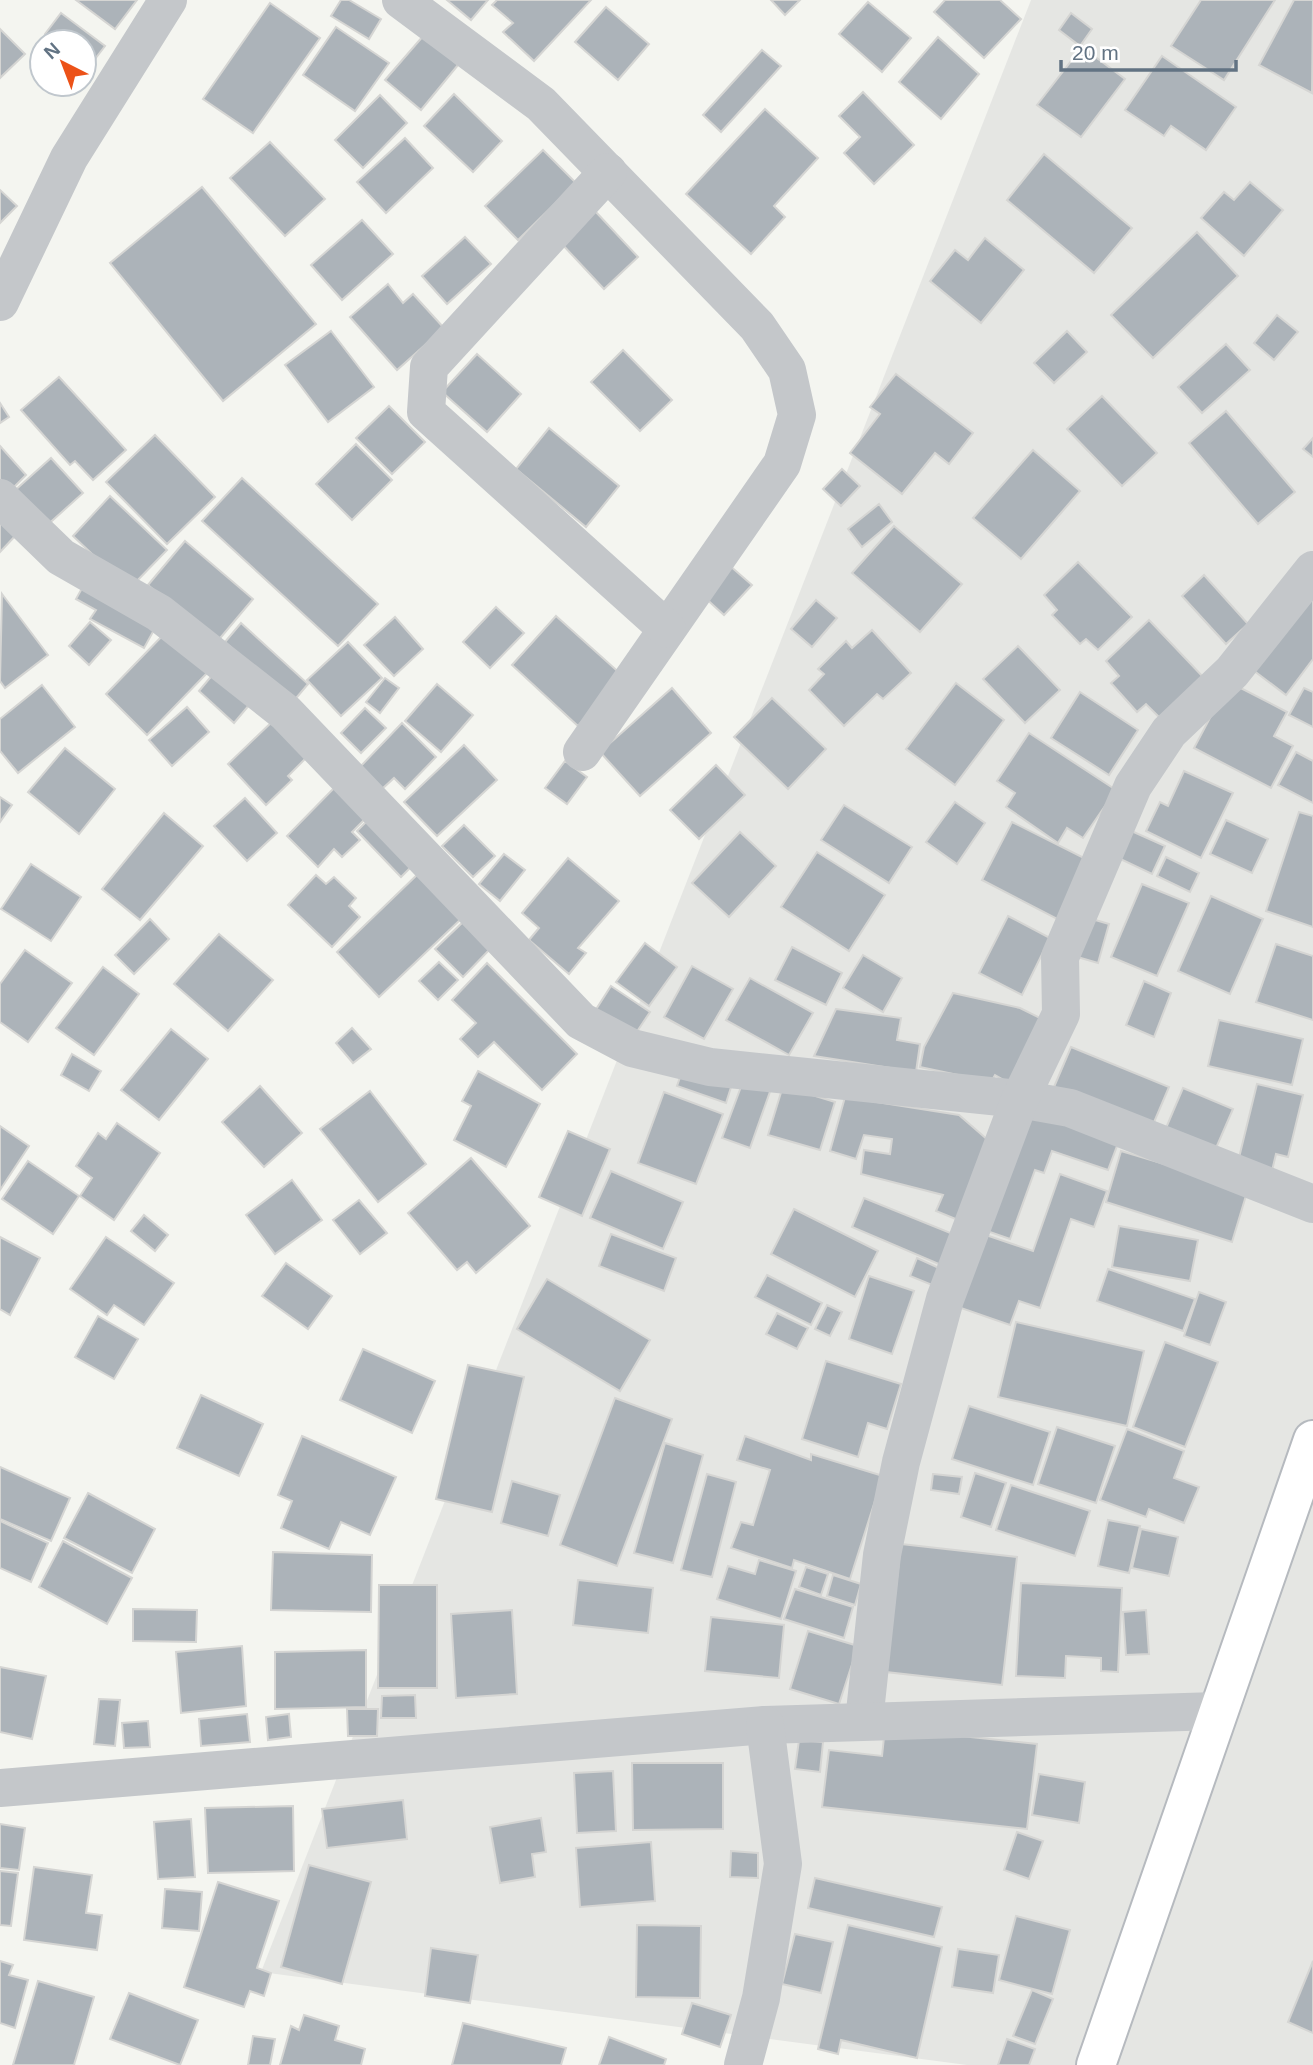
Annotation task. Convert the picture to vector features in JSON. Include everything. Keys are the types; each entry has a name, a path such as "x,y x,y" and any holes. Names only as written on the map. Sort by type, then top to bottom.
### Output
{"main road":[{"path":"1096,2065 1313,1440"}],"street":[{"path":"0,302 69,159 168,0"},
{"path":"401,0 541,104 757,326 787,370 797,415 782,464 582,752"},
{"path":"608,172 429,367 426,412 667,629"},
{"path":"0,498 61,557 159,613 286,713 582,1021 632,1048 710,1067 1020,1099 1070,1108 1313,1204"},
{"path":"864,1721 882,1555 901,1462 945,1299 1020,1099 1061,1014 1060,957 1133,786 1169,732 1232,672 1313,570"},
{"path":"0,1788 765,1725 1217,1711"},
{"path":"743,2065 761,1998 783,1864 765,1725"}],"shaded area":[{"path":"1031,0 1313,0 1313,2065 967,2065 261,1972"}],"building":[{"path":"76,0 137,0 115,29"},
{"path":"341,0 349,0 381,19 369,39 331,16"},
{"path":"447,0 488,0 471,20"},
{"path":"497,0 591,0 534,61 503,32 513,23 492,5"},
{"path":"771,0 800,0 785,15"},
{"path":"945,0 1000,0 1021,19 984,58 934,12"},
{"path":"1201,0 1275,0 1224,80 1171,46"},
{"path":"1294,0 1313,0 1312,93 1259,65"},
{"path":"868,2 911,38 882,72 839,34"},
{"path":"270,3 320,38 253,133 203,99"},
{"path":"606,7 649,44 618,80 575,42"},
{"path":"61,13 81,28 50,28"},
{"path":"1071,13 1092,29 1080,46 1059,30"},
{"path":"336,27 389,63 355,111 303,75"},
{"path":"0,29 25,54 0,78"},
{"path":"424,35 458,65 421,110 385,80"},
{"path":"938,37 979,74 941,119 899,82"},
{"path":"98,41 105,46 98,55"},
{"path":"1082,47 1125,79 1081,137 1037,105"},
{"path":"762,50 781,66 721,132 703,115"},
{"path":"1162,56 1236,107 1206,150 1171,126 1164,136 1125,110"},
{"path":"863,92 914,145 874,184 844,153 860,137 839,116"},
{"path":"454,94 502,141 473,172 424,126"},
{"path":"380,95 407,123 363,168 335,140"},
{"path":"765,109 818,158 774,206 785,217 751,254 686,194"},
{"path":"405,138 433,168 386,213 357,182"},
{"path":"270,142 325,199 285,236 230,178"},
{"path":"543,150 576,183 518,240 485,206"},
{"path":"1044,154 1132,228 1094,273 1007,200"},
{"path":"1250,182 1283,210 1244,256 1201,218 1224,192 1234,200"},
{"path":"202,187 316,324 223,401 110,263"},
{"path":"0,190 17,206 0,223"},
{"path":"595,211 638,257 604,289 560,242"},
{"path":"362,220 393,254 342,300 311,265"},
{"path":"1197,232 1238,276 1153,358 1111,315"},
{"path":"465,237 491,264 447,304 422,276"},
{"path":"985,238 1024,270 981,323 930,281 955,250 968,260"},
{"path":"388,284 403,303 413,294 444,328 397,370 350,317"},
{"path":"1277,315 1298,332 1274,360 1254,343"},
{"path":"331,331 374,387 328,422 285,365"},
{"path":"1067,331 1087,352 1054,383 1034,363"},
{"path":"1226,344 1250,370 1202,413 1178,387"},
{"path":"623,350 672,400 640,431 591,382"},
{"path":"477,354 521,394 487,432 442,392"},
{"path":"896,374 973,433 949,464 935,453 902,494 850,453 880,414 870,407"},
{"path":"59,377 126,450 93,480 75,461 70,465 21,410"},
{"path":"1102,396 1157,453 1122,486 1067,429"},
{"path":"0,403 9,417 0,423"},
{"path":"389,406 425,442 392,474 356,438"},
{"path":"1226,411 1295,492 1258,524 1189,443"},
{"path":"549,428 619,486 586,527 516,469"},
{"path":"155,435 215,497 167,544 106,482"},
{"path":"1313,438 1313,457 1303,449"},
{"path":"356,444 392,480 352,520 316,484"},
{"path":"0,446 26,475 11,490 0,479"},
{"path":"1033,450 1080,491 1021,559 973,518"},
{"path":"51,458 83,493 44,528 12,493"},
{"path":"842,469 860,486 841,506 823,489"},
{"path":"242,478 378,604 338,646 202,521"},
{"path":"110,496 167,550 129,589 73,536"},
{"path":"879,504 892,522 862,547 848,529"},
{"path":"0,516 18,533 0,552"},
{"path":"894,526 962,584 920,632 852,573"},
{"path":"185,541 253,599 216,643 148,585"},
{"path":"1078,562 1132,617 1098,650 1086,639 1080,644 1052,615 1057,610 1044,595"},
{"path":"729,565 752,585 724,615 702,595"},
{"path":"1204,575 1248,624 1226,644 1182,596"},
{"path":"86,581 159,621 144,648 90,619 96,610 76,599"},
{"path":"1313,591 1313,659 1286,695 1253,670"},
{"path":"2,594 48,655 5,688 0,681"},
{"path":"816,600 837,618 812,647 791,629"},
{"path":"496,607 524,633 490,668 463,642"},
{"path":"556,616 623,676 578,726 512,665"},
{"path":"395,617 423,649 394,676 364,645"},
{"path":"1149,620 1205,679 1162,720 1146,704 1137,712 1111,683 1119,676 1106,661"},
{"path":"90,622 111,640 89,665 69,646"},
{"path":"241,623 308,684 292,703 225,642"},
{"path":"872,630 911,673 883,699 877,694 844,726 809,690 824,674 818,669 846,641 852,648"},
{"path":"167,631 208,672 147,735 106,694"},
{"path":"348,642 382,678 341,716 307,680"},
{"path":"1018,646 1060,690 1025,723 983,679"},
{"path":"214,673 250,704 234,723 199,691"},
{"path":"385,678 399,688 380,713 366,702"},
{"path":"1229,682 1287,712 1274,736 1293,746 1271,788 1194,748"},
{"path":"956,683 1004,720 955,785 906,749"},
{"path":"437,684 473,715 441,752 405,721"},
{"path":"42,685 75,727 18,773 0,751 0,719"},
{"path":"672,688 711,733 640,796 600,752"},
{"path":"1304,688 1313,692 1313,727 1289,715"},
{"path":"1080,692 1138,730 1109,775 1051,738"},
{"path":"772,698 826,749 788,789 734,737"},
{"path":"187,707 209,732 172,766 149,740"},
{"path":"365,708 386,728 361,753 341,733"},
{"path":"275,719 309,755 288,776 292,780 266,805 228,764"},
{"path":"402,723 436,757 405,789 394,778 382,789 360,767"},
{"path":"1029,733 1116,790 1083,838 1067,828 1058,843 1006,807 1015,793 997,781"},
{"path":"464,745 497,780 437,836 404,802"},
{"path":"65,748 115,789 79,834 28,792"},
{"path":"1296,752 1313,761 1313,803 1278,785"},
{"path":"565,761 587,777 567,804 545,788"},
{"path":"716,765 745,795 699,839 670,810"},
{"path":"1184,771 1233,793 1201,858 1146,831 1160,802 1168,806"},
{"path":"340,782 371,813 352,832 360,840 342,857 334,849 318,867 287,836"},
{"path":"0,797 12,805 0,822"},
{"path":"245,798 277,833 247,861 214,826"},
{"path":"955,802 985,823 957,864 926,842"},
{"path":"844,805 912,847 889,883 821,840"},
{"path":"1299,812 1313,816 1313,927 1266,911"},
{"path":"164,813 203,846 140,920 102,889"},
{"path":"371,817 415,863 401,877 357,831"},
{"path":"1226,820 1268,839 1252,873 1210,854"},
{"path":"1012,822 1092,862 1061,921 982,880"},
{"path":"464,825 495,856 473,877 442,846"},
{"path":"1127,829 1165,846 1152,874 1114,856"},
{"path":"740,832 776,866 729,917 692,883"},
{"path":"817,852 885,895 849,951 781,907"},
{"path":"504,854 525,870 500,901 479,884"},
{"path":"1166,857 1199,873 1190,892 1157,876"},
{"path":"568,858 619,901 578,948 586,953 569,974 529,940 539,928 522,913"},
{"path":"31,864 81,897 51,941 1,909"},
{"path":"419,873 462,918 379,997 337,952"},
{"path":"316,875 326,884 334,877 356,898 349,906 360,917 332,947 288,905"},
{"path":"1142,884 1189,903 1157,976 1111,957"},
{"path":"1211,896 1263,919 1230,994 1178,971"},
{"path":"1008,916 1050,938 1022,995 979,973"},
{"path":"1085,917 1109,924 1098,963 1074,956"},
{"path":"150,919 169,939 134,974 115,955"},
{"path":"465,920 492,947 463,977 435,949"},
{"path":"219,934 273,980 228,1031 174,984"},
{"path":"645,943 677,967 649,1006 616,982"},
{"path":"1276,944 1313,956 1313,1020 1256,1002"},
{"path":"792,947 842,973 826,1005 775,980"},
{"path":"25,950 72,983 28,1042 0,1022 0,984"},
{"path":"863,955 902,978 883,1012 843,988"},
{"path":"439,962 458,980 438,1000 419,981"},
{"path":"487,963 577,1054 542,1090 494,1042 478,1057 460,1039 476,1023 452,1000"},
{"path":"692,966 733,989 704,1039 664,1017"},
{"path":"103,967 139,994 94,1055 56,1028"},
{"path":"750,978 813,1013 789,1055 726,1020"},
{"path":"1144,981 1171,993 1154,1037 1126,1025"},
{"path":"611,986 650,1012 634,1036 595,1011"},
{"path":"953,993 1020,1008 1044,1020 1016,1087 995,1075 991,1082 920,1067 924,1047"},
{"path":"836,1009 901,1018 897,1040 920,1044 916,1072 814,1056"},
{"path":"1219,1020 1303,1039 1292,1085 1208,1066"},
{"path":"352,1028 371,1049 353,1063 336,1043"},
{"path":"171,1029 208,1059 159,1120 121,1090"},
{"path":"1071,1047 1169,1087 1152,1127 1054,1087"},
{"path":"72,1054 101,1071 89,1091 61,1075"},
{"path":"684,1066 733,1081 726,1103 677,1086"},
{"path":"478,1071 540,1104 506,1167 454,1140 471,1106 462,1101"},
{"path":"745,1076 772,1086 750,1148 722,1138"},
{"path":"1257,1084 1303,1095 1288,1157 1276,1154 1270,1179 1236,1170"},
{"path":"260,1086 302,1133 264,1167 222,1122"},
{"path":"783,1086 835,1102 820,1150 768,1135"},
{"path":"1183,1088 1233,1109 1213,1155 1163,1135"},
{"path":"370,1091 426,1164 378,1202 320,1129"},
{"path":"664,1092 723,1114 696,1184 638,1163"},
{"path":"845,1097 959,1115 989,1141 958,1220 936,1211 943,1195 861,1174 864,1150 890,1154 892,1139 864,1135 856,1159 830,1151"},
{"path":"1028,1106 1120,1138 1108,1170 1052,1151 1044,1173 1035,1170 1010,1239 984,1230"},
{"path":"117,1123 160,1153 114,1220 80,1196 92,1178 76,1166 98,1133 106,1139"},
{"path":"0,1126 29,1146 0,1190"},
{"path":"568,1131 610,1149 582,1216 539,1197"},
{"path":"1121,1151 1248,1189 1232,1242 1106,1202"},
{"path":"471,1158 530,1226 476,1273 467,1262 457,1270 408,1213"},
{"path":"28,1161 79,1196 53,1234 2,1199"},
{"path":"611,1171 683,1202 663,1249 590,1218"},
{"path":"1060,1174 1107,1191 1094,1227 1071,1219 1040,1308 1019,1301 1010,1325 958,1307 983,1234 1033,1251"},
{"path":"292,1180 322,1220 275,1254 246,1215"},
{"path":"864,1198 953,1234 941,1265 852,1227"},
{"path":"359,1200 387,1233 360,1254 333,1220"},
{"path":"794,1209 878,1251 855,1297 771,1254"},
{"path":"144,1215 168,1235 155,1251 131,1231"},
{"path":"1119,1226 1198,1240 1190,1281 1112,1267"},
{"path":"611,1234 676,1258 664,1291 599,1266"},
{"path":"0,1237 40,1258 10,1315 0,1309"},
{"path":"106,1237 174,1283 144,1325 114,1305 107,1315 70,1289"},
{"path":"917,1258 939,1268 932,1285 910,1276"},
{"path":"286,1263 332,1296 308,1329 262,1296"},
{"path":"1108,1269 1195,1299 1183,1331 1097,1301"},
{"path":"767,1275 822,1303 811,1325 755,1297"},
{"path":"869,1276 914,1291 892,1354 849,1339"},
{"path":"547,1279 650,1340 620,1391 517,1329"},
{"path":"1199,1292 1226,1302 1210,1345 1184,1336"},
{"path":"827,1305 842,1312 830,1336 815,1329"},
{"path":"777,1313 808,1328 797,1349 766,1334"},
{"path":"98,1316 138,1339 114,1379 75,1357"},
{"path":"1016,1322 1144,1351 1127,1426 998,1397"},
{"path":"1165,1342 1218,1362 1185,1447 1133,1427"},
{"path":"363,1349 435,1381 412,1433 340,1400"},
{"path":"826,1361 901,1384 887,1429 868,1423 858,1457 802,1439"},
{"path":"468,1365 524,1377 492,1512 436,1499"},
{"path":"201,1395 263,1424 239,1476 177,1448"},
{"path":"615,1398 672,1419 617,1566 560,1545"},
{"path":"969,1406 1050,1432 1033,1485 952,1459"},
{"path":"1057,1427 1115,1446 1096,1503 1038,1484"},
{"path":"1127,1429 1184,1451 1174,1478 1199,1487 1184,1523 1149,1509 1146,1517 1100,1500"},
{"path":"302,1436 396,1477 370,1535 341,1522 329,1549 281,1528 292,1501 278,1495"},
{"path":"745,1436 811,1460 811,1454 883,1476 850,1579 794,1560 792,1568 731,1548 741,1522 753,1525 770,1470 737,1460"},
{"path":"665,1443 703,1455 673,1563 634,1553"},
{"path":"0,1467 70,1498 51,1541 0,1519"},
{"path":"975,1473 1006,1483 991,1527 961,1517"},
{"path":"707,1474 736,1482 712,1577 681,1570"},
{"path":"933,1474 962,1477 959,1494 931,1490"},
{"path":"512,1481 560,1495 548,1536 501,1523"},
{"path":"1011,1485 1090,1511 1075,1556 996,1530"},
{"path":"88,1493 155,1529 132,1573 64,1538"},
{"path":"1108,1520 1140,1526 1129,1573 1098,1566"},
{"path":"0,1521 48,1543 31,1582 0,1568"},
{"path":"1141,1529 1178,1537 1169,1576 1132,1568"},
{"path":"63,1541 132,1578 107,1624 39,1587"},
{"path":"901,1544 1017,1557 1002,1685 886,1672"},
{"path":"273,1552 372,1555 371,1612 271,1610"},
{"path":"759,1560 796,1571 781,1619 717,1599 728,1566 755,1574"},
{"path":"806,1567 828,1574 821,1595 799,1587"},
{"path":"833,1575 861,1584 855,1605 827,1596"},
{"path":"578,1580 653,1588 648,1633 573,1625"},
{"path":"1021,1583 1122,1588 1118,1672 1101,1671 1101,1658 1066,1656 1065,1678 1016,1676"},
{"path":"379,1585 437,1585 437,1688 378,1688"},
{"path":"795,1589 853,1607 844,1638 784,1619"},
{"path":"133,1609 197,1610 196,1642 133,1641"},
{"path":"512,1610 517,1694 456,1698 451,1614"},
{"path":"1146,1610 1149,1654 1126,1655 1123,1612"},
{"path":"711,1617 784,1625 779,1678 705,1671"},
{"path":"808,1631 858,1646 839,1704 790,1689"},
{"path":"242,1646 246,1706 181,1713 176,1652"},
{"path":"366,1650 366,1707 275,1709 275,1652"},
{"path":"0,1667 46,1676 32,1739 0,1732"},
{"path":"415,1695 416,1718 381,1718 382,1696"},
{"path":"99,1699 120,1700 115,1746 94,1744"},
{"path":"347,1709 378,1709 377,1736 348,1736"},
{"path":"247,1714 250,1742 201,1746 199,1719"},
{"path":"289,1714 291,1737 268,1740 266,1717"},
{"path":"148,1721 150,1747 124,1748 122,1723"},
{"path":"885,1728 1037,1744 1027,1829 822,1807 829,1750 882,1756"},
{"path":"799,1740 823,1742 820,1772 795,1769"},
{"path":"632,1763 723,1763 723,1829 633,1830"},
{"path":"613,1771 616,1831 577,1833 574,1773"},
{"path":"1039,1774 1085,1782 1079,1823 1032,1815"},
{"path":"403,1800 407,1839 327,1848 322,1809"},
{"path":"293,1806 294,1871 208,1873 205,1808"},
{"path":"541,1818 546,1852 532,1854 535,1877 500,1883 490,1827"},
{"path":"191,1819 195,1877 158,1879 154,1822"},
{"path":"0,1824 25,1828 19,1870 0,1868"},
{"path":"1017,1832 1043,1841 1029,1879 1004,1870"},
{"path":"651,1842 655,1901 580,1907 576,1848"},
{"path":"731,1851 758,1853 758,1878 730,1877"},
{"path":"309,1865 371,1882 342,1984 281,1967"},
{"path":"34,1867 92,1875 86,1913 102,1915 97,1950 24,1940"},
{"path":"0,1871 18,1873 11,1926 0,1925"},
{"path":"815,1878 942,1907 934,1937 808,1908"},
{"path":"218,1882 279,1901 257,1968 271,1973 264,1996 250,1991 244,2007 184,1987"},
{"path":"165,1889 202,1892 199,1931 162,1928"},
{"path":"1016,1916 1070,1930 1052,1994 999,1980"},
{"path":"637,1925 701,1926 700,1998 636,1997"},
{"path":"848,1925 942,1947 917,2058 841,2040 838,2054 818,2049"},
{"path":"795,1934 833,1942 821,1993 782,1984"},
{"path":"431,1948 478,1955 470,2003 425,1996"},
{"path":"958,1949 999,1955 993,1993 952,1987"},
{"path":"0,1961 13,1965 9,1975 28,1980 15,2028 0,2023"},
{"path":"1313,1961 1313,2033 1288,2022"},
{"path":"38,1981 94,1997 74,2065 13,2065"},
{"path":"1032,1990 1053,1999 1035,2044 1013,2036"},
{"path":"129,1993 198,2020 180,2065 110,2039"},
{"path":"692,2003 731,2015 720,2047 682,2034"},
{"path":"304,2015 339,2026 335,2040 365,2049 361,2065 280,2065 291,2026 299,2030"},
{"path":"463,2023 566,2048 561,2065 452,2065"},
{"path":"253,2036 275,2039 270,2065 248,2065"},
{"path":"609,2037 666,2059 664,2065 599,2065"},
{"path":"1007,2039 1035,2049 1029,2065 998,2065"}]}
